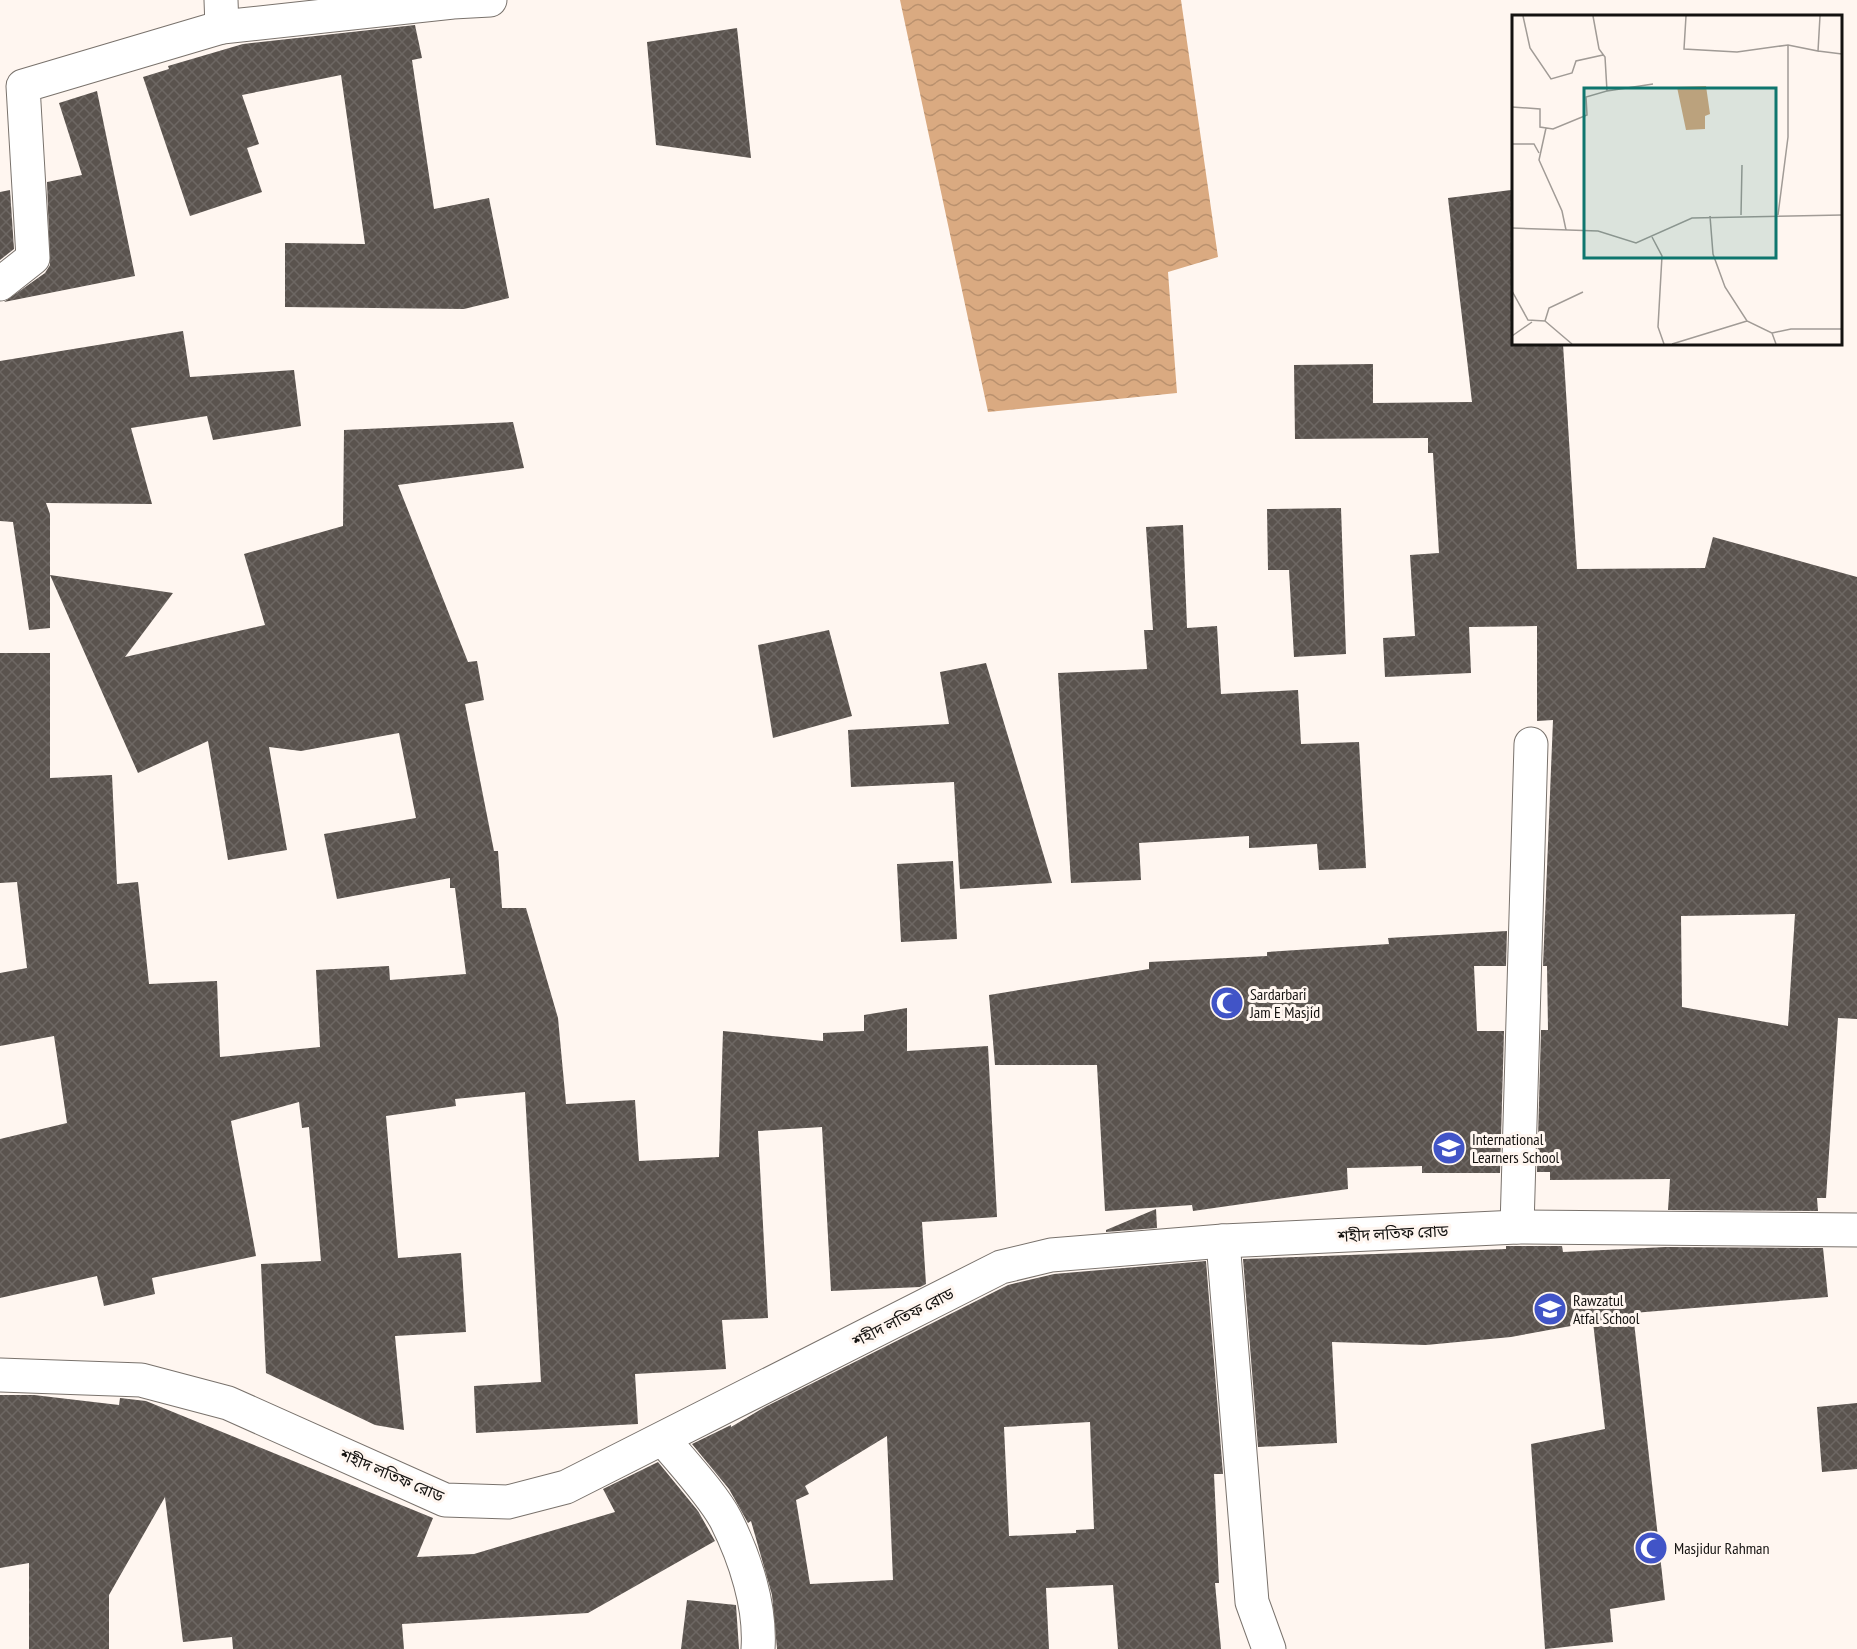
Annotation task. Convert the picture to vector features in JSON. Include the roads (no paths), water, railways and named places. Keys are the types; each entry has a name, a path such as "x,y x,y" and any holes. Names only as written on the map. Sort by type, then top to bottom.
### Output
{"street":[{"path":"0,284 33,258 23,86 221,14 490,0"},
{"path":"1517,1227 1531,744"},
{"name":"শহীদ লতিফ রোড","path":"0,1375 141,1380 228,1403 445,1500 507,1502 566,1487 1001,1267 1051,1255 1223,1240 1517,1227 1857,1230"},
{"path":"1223,1240 1252,1602 1269,1649"},
{"path":"663,1439 725,1518 747,1575 760,1626 758,1649"}],"water":[{"path":"900,0 1181,0 1218,257 1168,272 1177,393 988,412"}],"place":[{"name":"Sardarbari Jam E Masjid","path":"1227,1003"},
{"name":"International Learners School","path":"1449,1148"},
{"name":"Rawzatul Atfal School","path":"1550,1309"},
{"name":"Masjidur Rahman","path":"1651,1548"}]}
